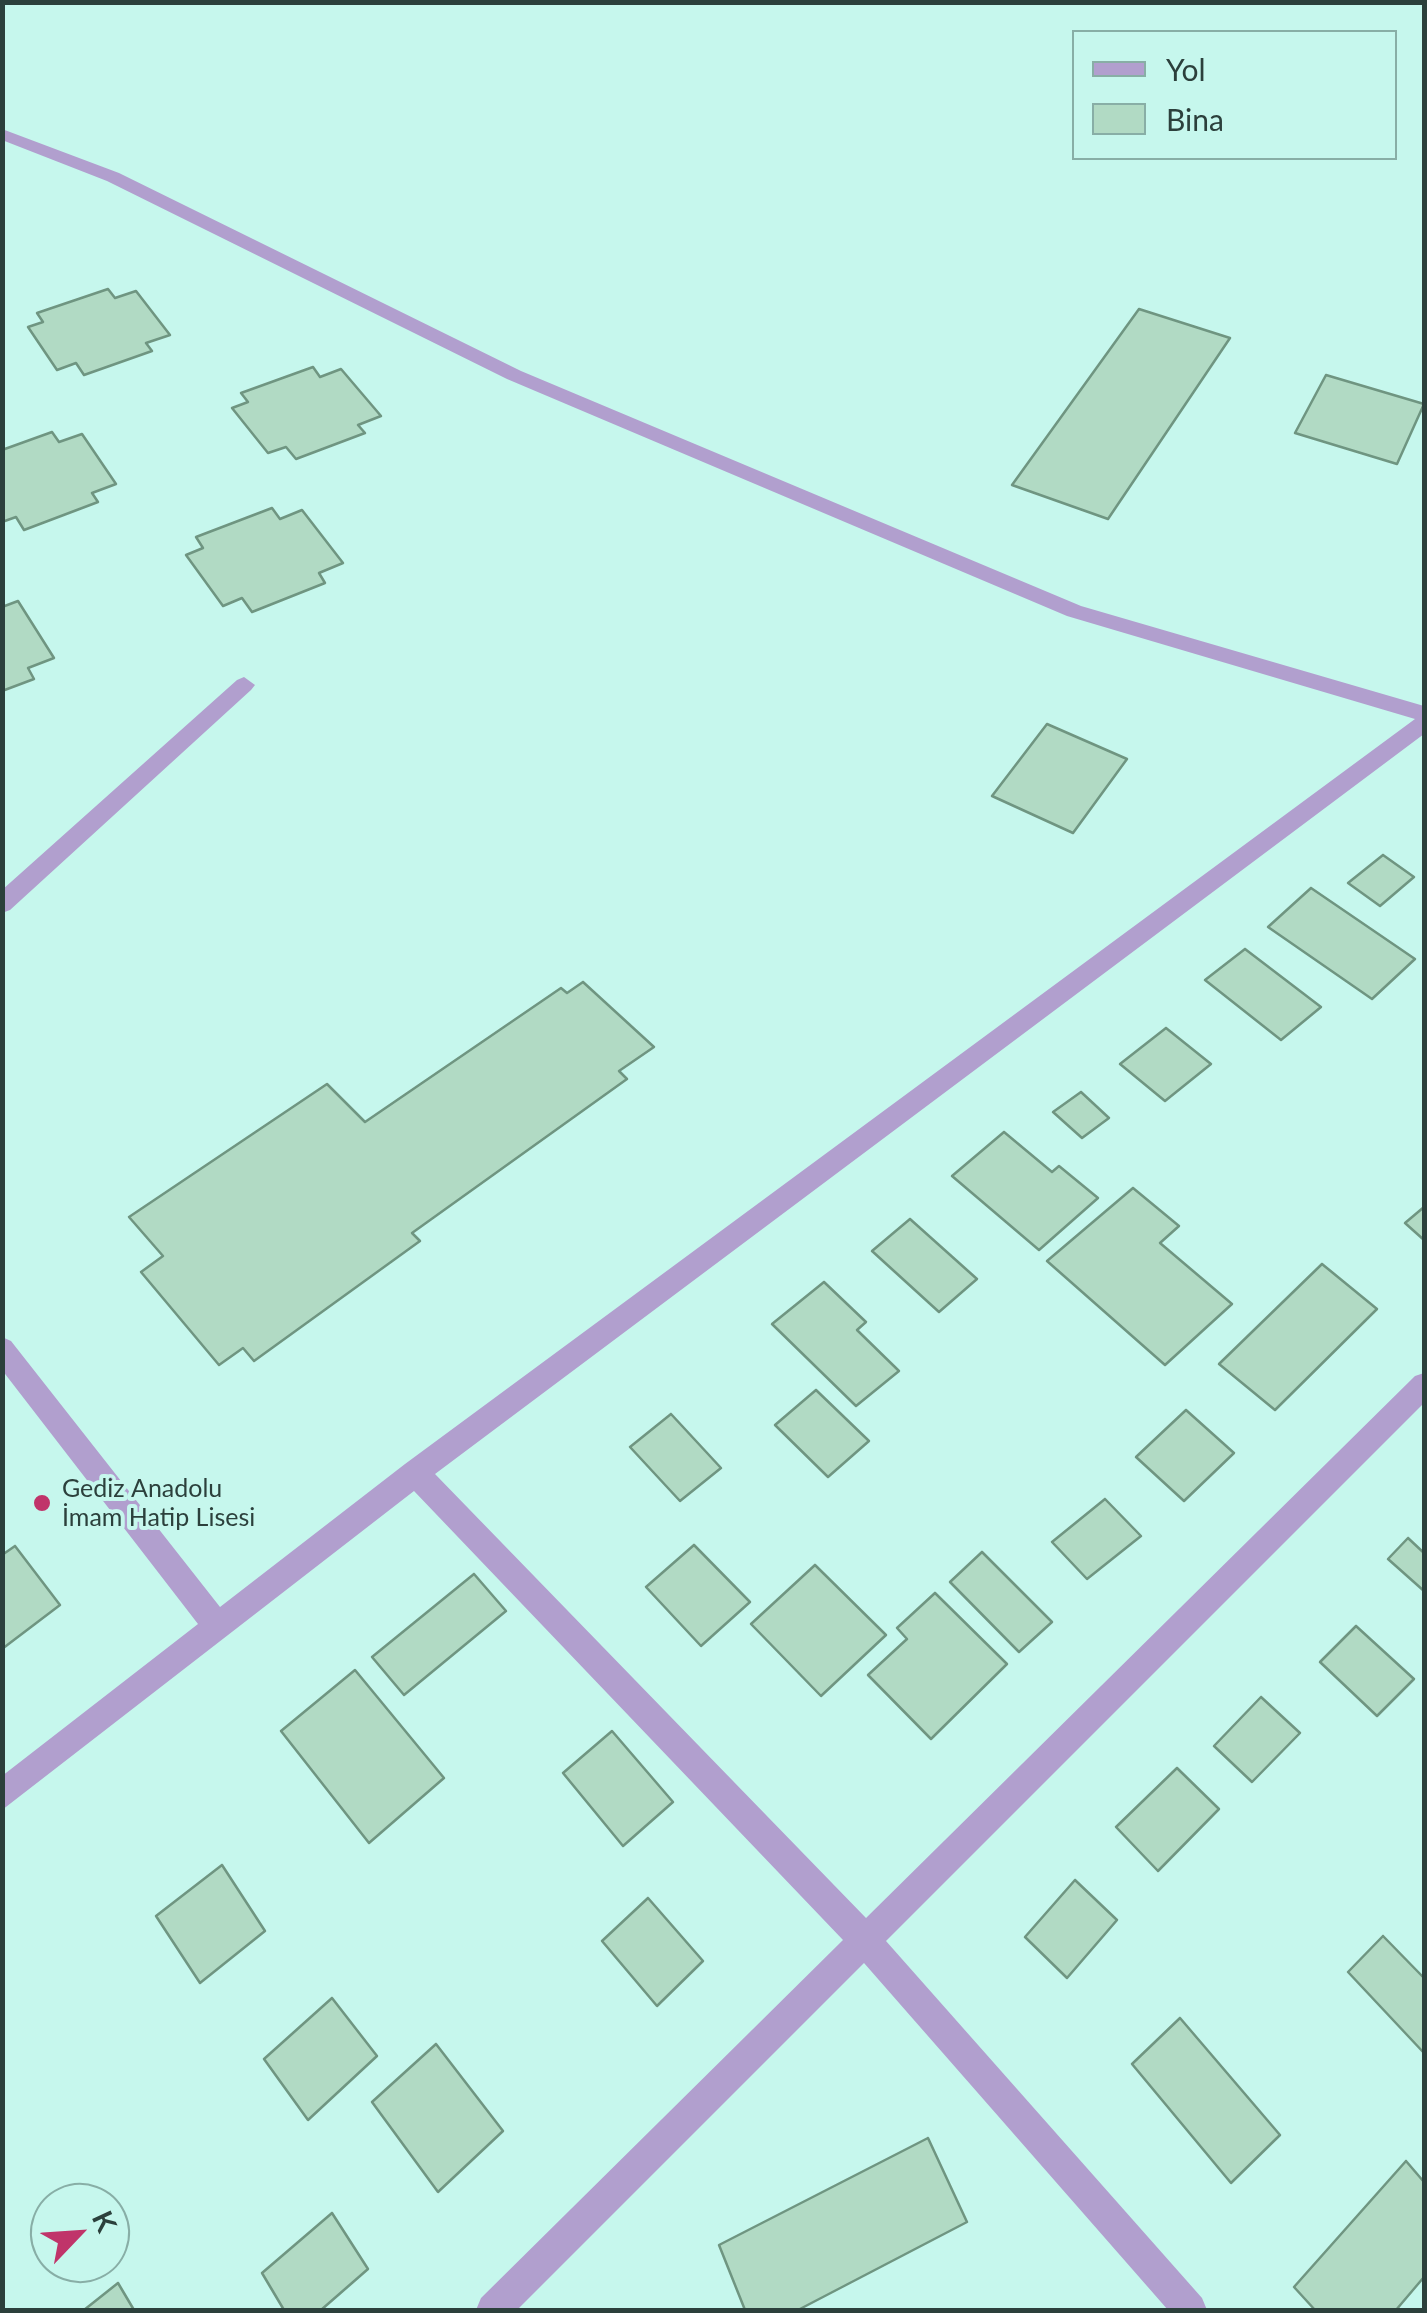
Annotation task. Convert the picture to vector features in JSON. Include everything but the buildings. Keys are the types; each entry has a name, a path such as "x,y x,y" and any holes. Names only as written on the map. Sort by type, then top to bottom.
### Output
{"street":[{"path":"2,134 113,177 514,376 1074,611 1424,714"},
{"path":"2,904 244,684"},
{"path":"2,1795 415,1473 1424,723"},
{"path":"2,1349 216,1625"},
{"path":"493,2310 1424,1385"},
{"path":"415,1473 866,1940 1190,2310"}],"place":[{"name":"Gediz Anadolu İmam Hatip Lisesi","path":"42,1503"}]}
